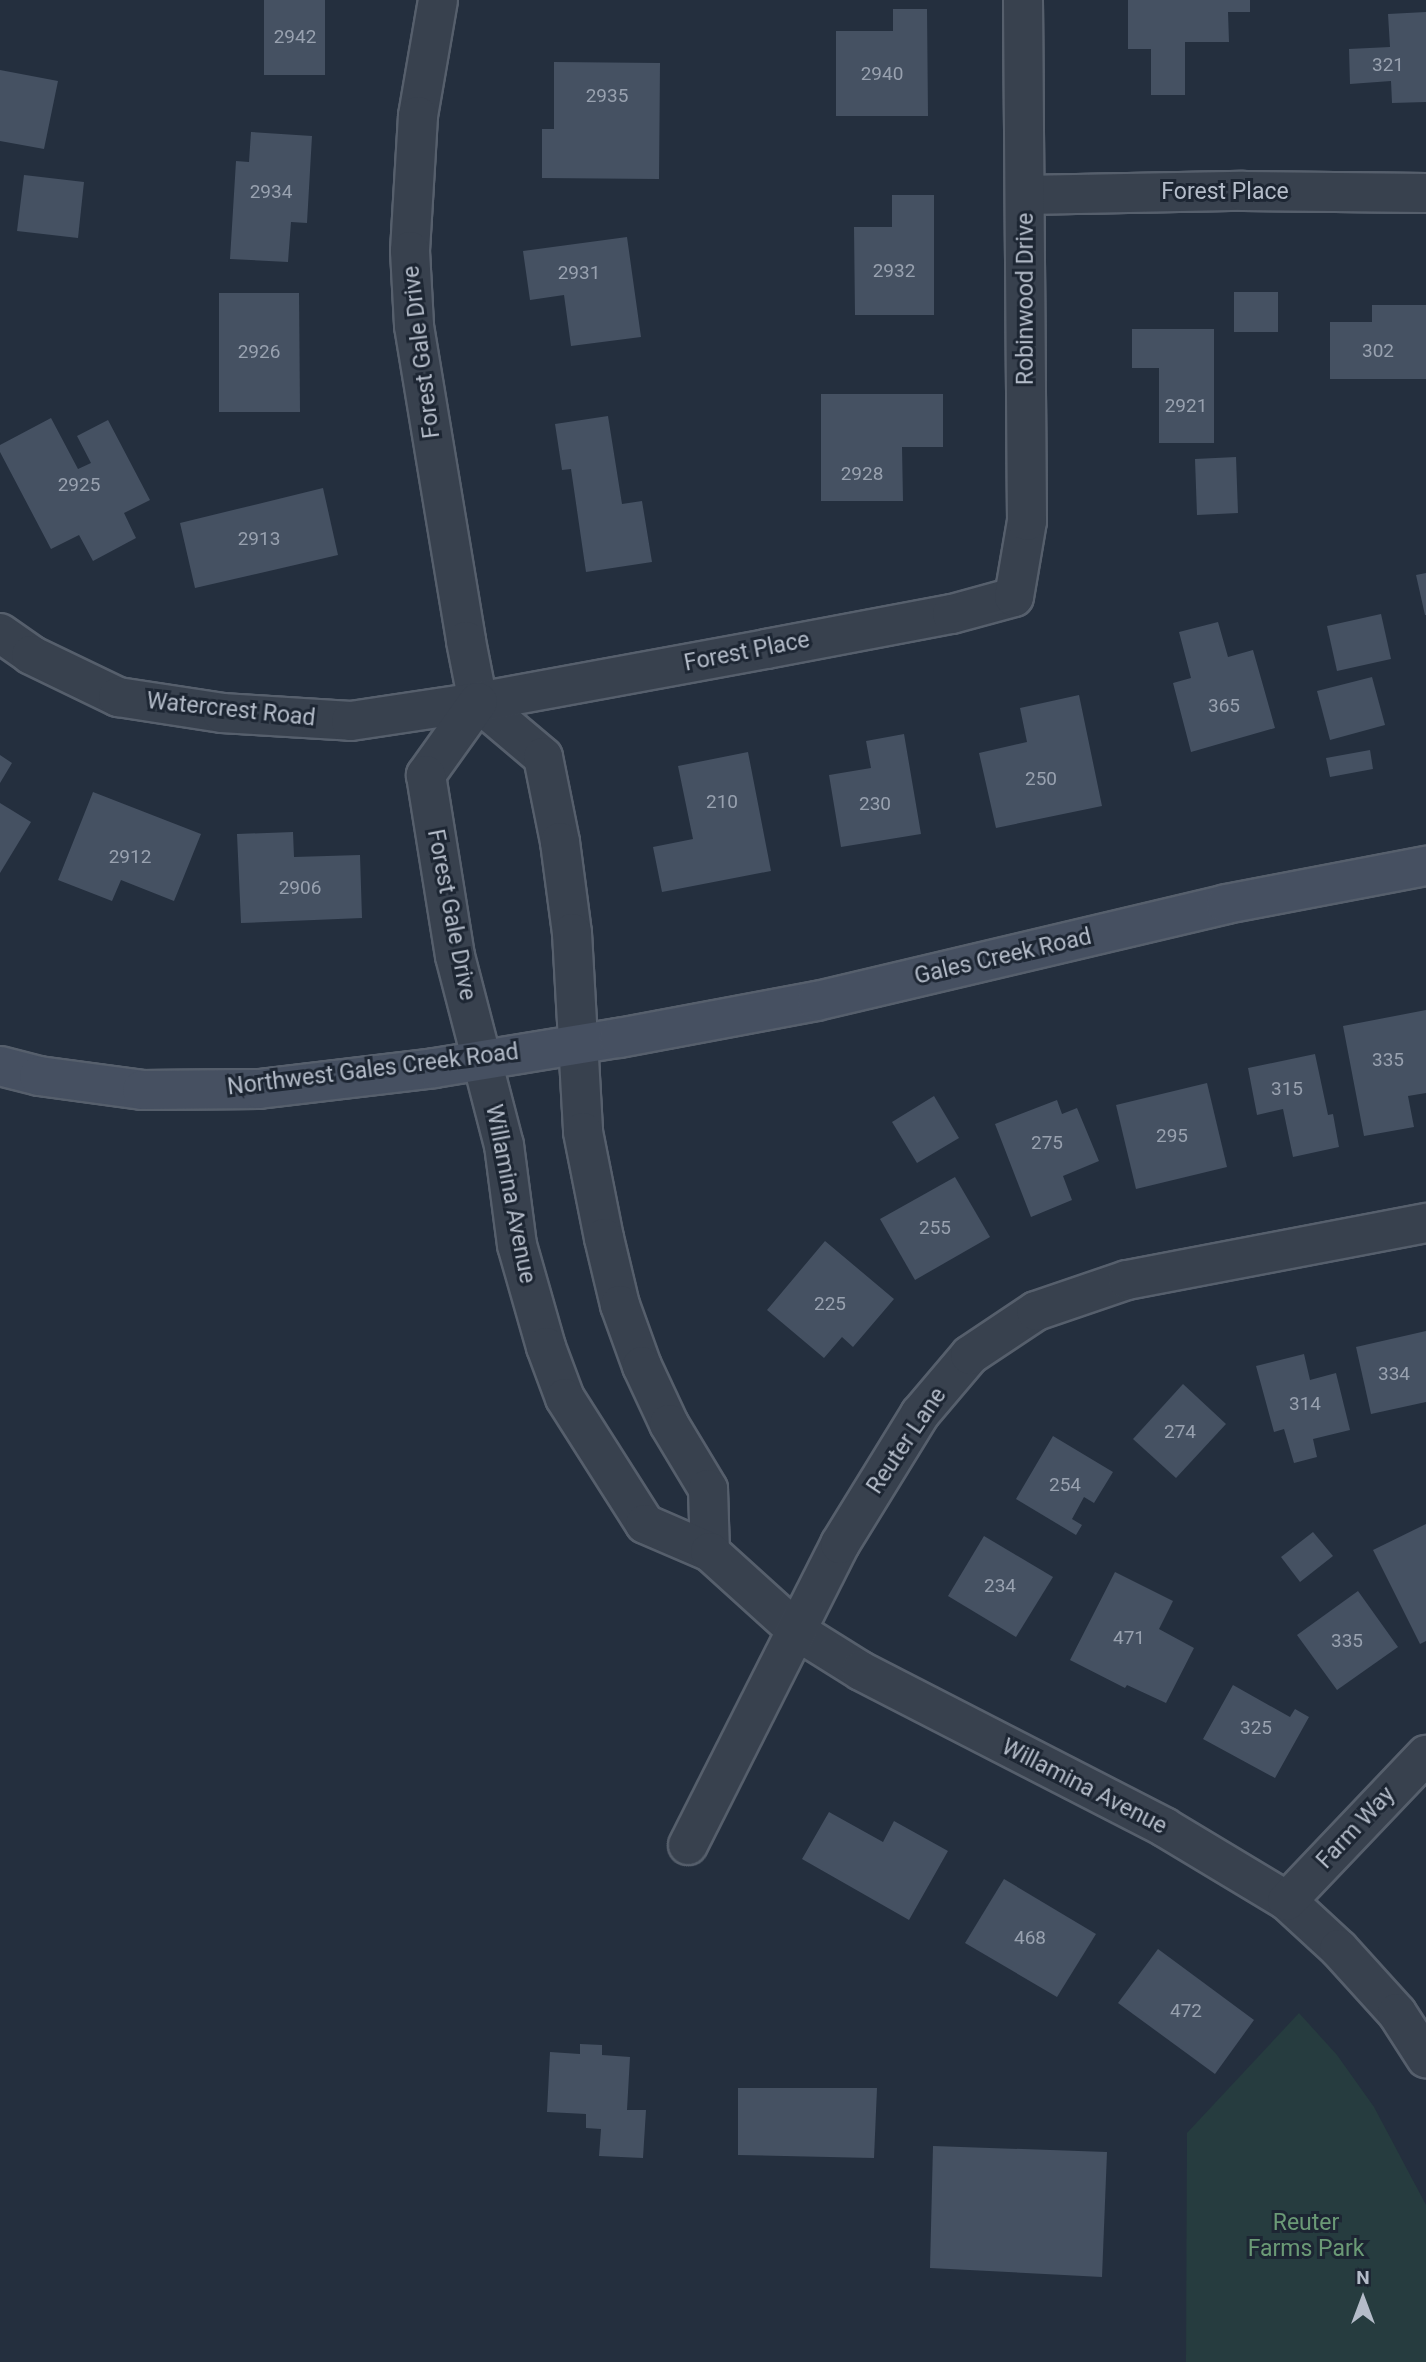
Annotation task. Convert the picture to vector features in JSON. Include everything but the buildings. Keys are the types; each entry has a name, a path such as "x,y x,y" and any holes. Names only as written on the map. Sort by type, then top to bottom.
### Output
{"main road":[{"name":"Gales Creek Road","path":"580,1043 817,1001 1226,904 1426,866"},
{"name":"Northwest Gales Creek Road","path":"0,1066 39,1076 142,1090 259,1089 580,1043"}],"street":[{"name":"Forest Gale Drive","path":"438,0 418,116 410,251 414,326 478,702 426,775 455,956 482,1059"},
{"name":"Robinwood Drive","path":"1014,597 1027,521 1023,0"},
{"name":"Forest Place","path":"1025,195 1243,191 1426,193"},
{"name":"Forest Place","path":"478,702 952,614 1014,597"},
{"name":"Watercrest Road","path":"0,632 31,655 118,697 222,713 351,721 478,702"},
{"path":"478,702 543,757 560,842 572,933 583,1132 620,1305 642,1366 669,1424 708,1489 710,1552"},
{"name":"Willamina Avenue","path":"482,1059 504,1145 517,1245 534,1308 565,1398 645,1524 710,1552 797,1631 861,1671 1164,1827 1287,1901 1339,1948 1397,2013 1426,2058"},
{"name":"Reuter Lane","path":"688,1846 839,1545 920,1414 970,1355 1036,1311 1127,1280 1426,1223"},
{"name":"Farm Way","path":"1287,1901 1426,1755"}],"green space":[{"name":"Reuter Farms Park","path":"1299,2013 1337,2055 1374,2107 1426,2205 1426,2362 1186,2362 1187,2133"}]}
